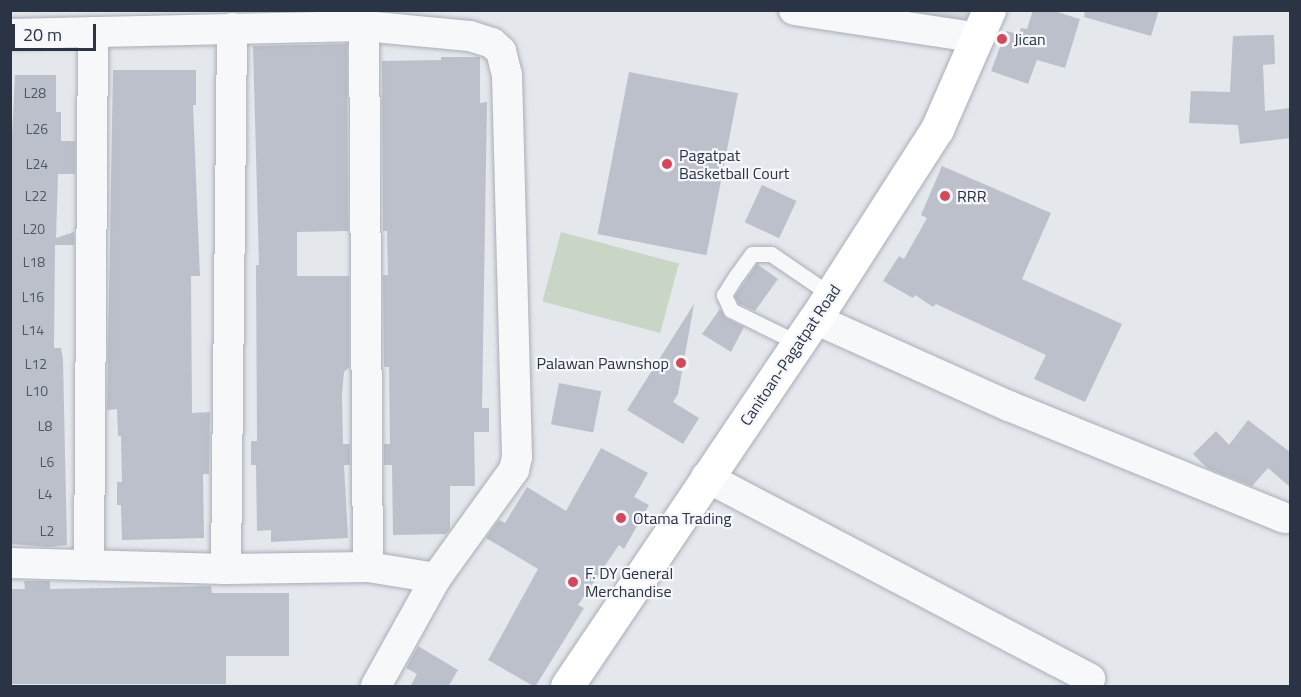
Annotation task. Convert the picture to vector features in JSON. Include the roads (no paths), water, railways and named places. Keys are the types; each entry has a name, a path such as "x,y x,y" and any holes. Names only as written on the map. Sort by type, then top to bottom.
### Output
{"street":[{"path":"794,10 984,24"},
{"name":"Canitoan-Pagatpat Road","path":"567,687 706,477 815,319 937,129 984,24"},
{"path":"364,26 368,567"},
{"path":"10,34 364,26 470,36 492,43 501,51 507,75 517,458 514,470 436,578 376,687"},
{"path":"226,569 232,28"},
{"path":"89,564 93,32"},
{"path":"815,319 1010,406 1285,518"},
{"path":"706,477 1090,679"},
{"path":"10,563 226,569 368,567 436,578"}],"lane":[{"path":"752,254 771,254 815,319 730,310 724,295 752,254"}],"place":[{"name":"Jican","path":"1002,39"},
{"name":"Pagatpat Basketball Court","path":"667,164"},
{"name":"RRR","path":"945,196"},
{"name":"Palawan Pawnshop","path":"681,363"},
{"name":"Otama Trading","path":"621,518"},
{"name":"F. DY General Merchandise","path":"573,582"}]}
